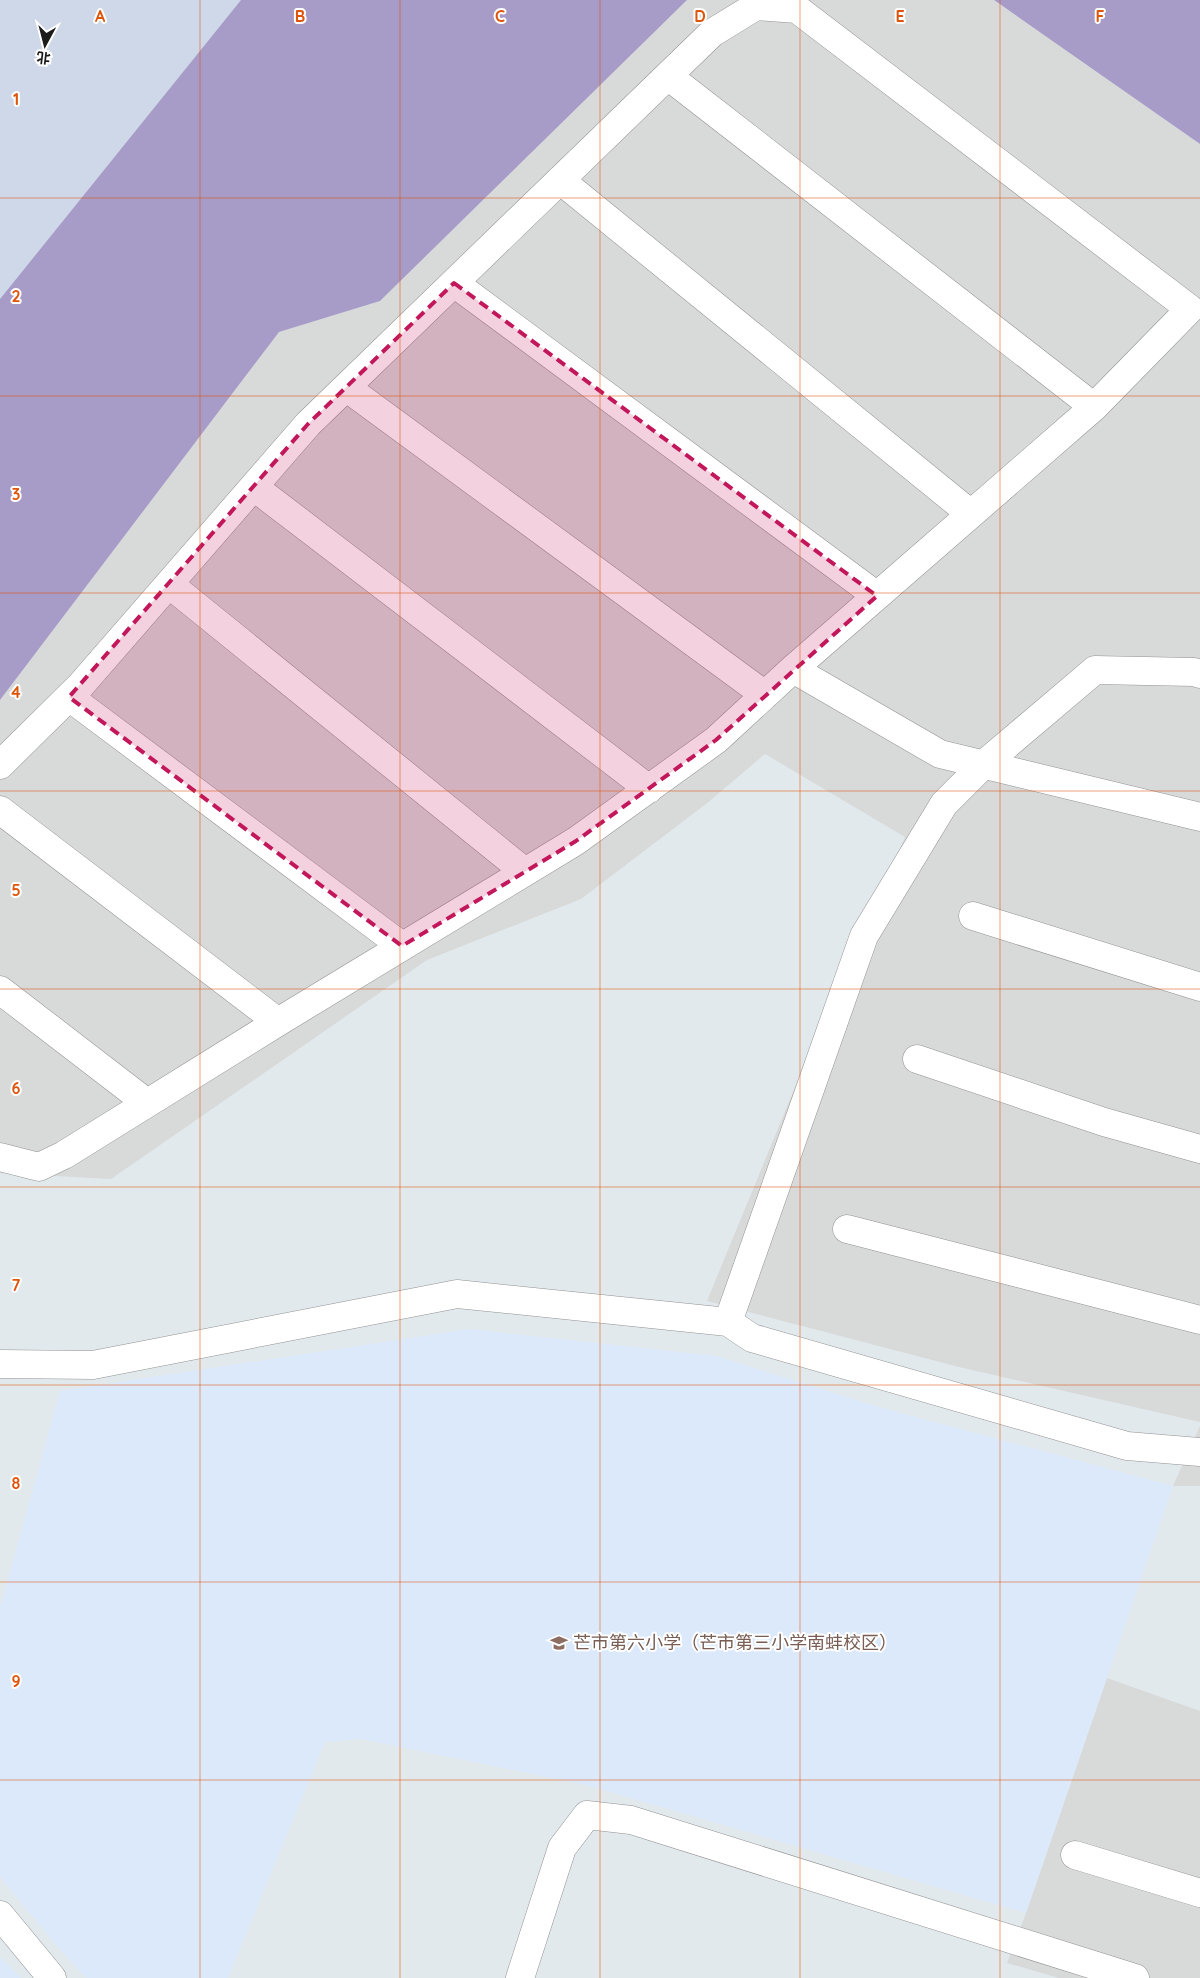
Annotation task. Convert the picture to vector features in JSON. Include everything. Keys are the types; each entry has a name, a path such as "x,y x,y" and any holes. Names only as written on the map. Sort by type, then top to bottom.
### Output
{"street":[{"path":"0,765 81,685 308,424 712,33 756,6 797,9 1190,308 1094,407 793,669 716,740 649,789 576,841 64,1155 39,1167 0,1157"},
{"path":"668,76 1094,407"},
{"path":"560,180 971,514"},
{"path":"454,284 877,596"},
{"path":"347,388 765,695"},
{"path":"254,487 649,789"},
{"path":"169,584 526,872"},
{"path":"793,669 940,754 1200,817"},
{"path":"728,1322 864,936 944,804 982,765 1095,670 1194,672 1200,674"},
{"path":"69,697 402,946"},
{"path":"0,810 278,1022"},
{"path":"973,916 1200,987"},
{"path":"0,990 147,1103"},
{"path":"917,1058 1104,1122 1200,1149"},
{"path":"847,1229 1200,1320"},
{"path":"0,1364 93,1365 457,1294 728,1322 752,1338 1127,1446 1200,1452"},
{"path":"520,1978 562,1848 587,1815 630,1820 1135,1978"},
{"path":"1075,1854 1200,1893"},
{"path":"0,1915 52,1978"}],"highlighted area":[{"path":"454,283 877,596 716,740 576,841 402,946 69,697 308,424"}],"shaded area":[{"path":"0,0 241,0 0,299"},
{"path":"241,0 687,0 380,301 279,332 0,700 0,299"},
{"path":"687,0 994,0 1200,144 1200,1422 959,1367 707,1301 823,1019 905,837 765,754 706,804 581,899 427,960 111,1179 0,1173 0,700 279,332 380,301"},
{"path":"994,0 1200,0 1200,144"},
{"name":"芒市第六小学（芒市第三小学南蚌校区）","path":"470,1329 716,1356 875,1406 1173,1486 1026,1913 586,1785 361,1739 325,1742 228,1978 86,1978 55,1944 0,1877 0,1608 60,1391"},
{"path":"1200,1426 1200,1486 1173,1486"},
{"path":"1107,1678 1200,1711 1200,1978 1059,1978 1007,1963"},
{"path":"0,1957 21,1978 0,1978"}],"place":[{"name":"芒市第六小学（芒市第三小学南蚌校区）","path":"559,1643"}]}
